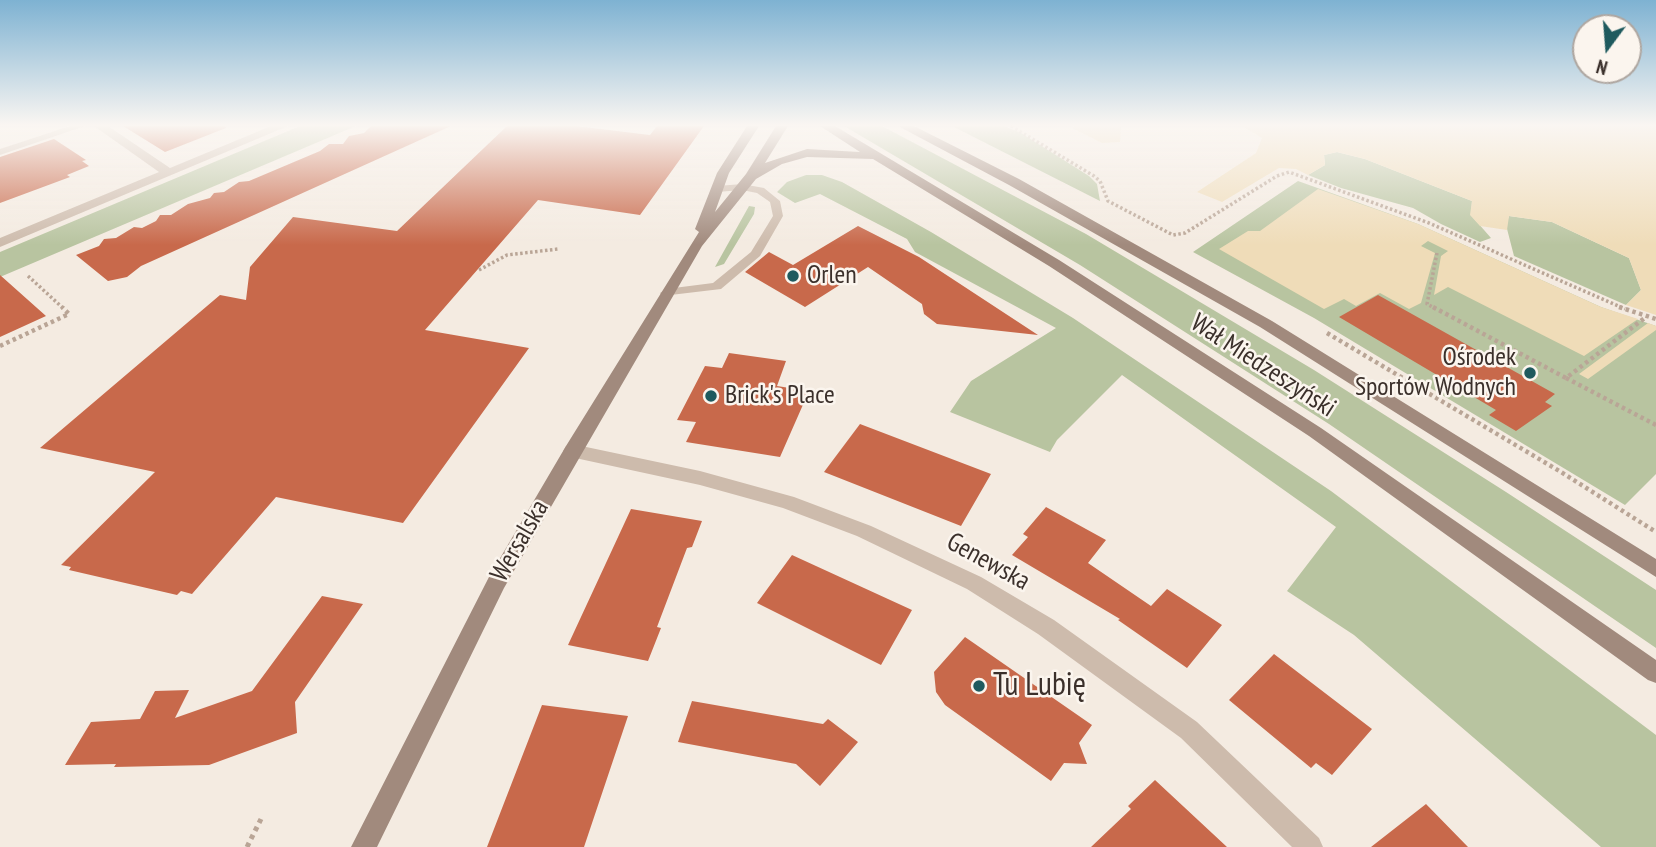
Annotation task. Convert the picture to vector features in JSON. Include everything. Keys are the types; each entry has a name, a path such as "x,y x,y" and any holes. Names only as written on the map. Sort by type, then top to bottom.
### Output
{"main road":[{"name":"Wersalska","path":"696,245 728,166"},
{"name":"Wersalska","path":"364,847 490,595 572,451 696,245 757,166"},
{"name":"Wersalska","path":"747,182 771,166"},
{"name":"Wał Miedzeszyński","path":"894,166 1054,262 1315,432 1656,673"},
{"name":"Wał Miedzeszyński","path":"981,166 1048,200 1255,318 1656,569"}],"street":[{"path":"158,166 167,172"},
{"path":"0,243 183,166"},
{"name":"Genewska","path":"572,451 701,478 787,502 864,531 974,583 1046,627 1189,730 1310,847"}],"lane":[{"path":"666,293 717,286 756,254 778,216 775,201 747,182 717,189"}],"path":[{"path":"1077,166 1101,181 1108,201 1173,235 1185,233 1277,176 1289,172 1429,223 1609,304 1656,319"},
{"path":"479,270 507,255 558,249"},
{"path":"1437,253 1427,304 1656,425"},
{"path":"0,345 69,314 28,276"},
{"path":"1566,378 1646,317"},
{"path":"247,847 261,819"}],"green space":[{"path":"206,166 263,166 0,277 0,252"},
{"path":"911,166 957,166 1086,234 1314,370 1506,492 1656,590 1656,648 1329,424 1080,265"},
{"path":"1030,166 1072,166 1097,184 1100,201"},
{"path":"1324,166 1382,166 1472,201 1471,215 1491,238 1480,242 1413,208 1341,188 1308,175"},
{"path":"806,175 822,175 842,182 1073,318 1331,491 1656,735 1656,847 1601,847 1354,635 1287,591 1336,527 1122,375 1057,440 1050,452 950,412 971,381 1056,328 915,252 907,239 820,194 795,203 777,192 787,182"},
{"name":"Ośrodek Sportów Wodnych","path":"1298,181 1418,224 1601,307 1656,326 1656,474 1625,505 1314,318 1193,252"},
{"path":"749,206 755,207 754,214 724,264 715,267"},
{"path":"1509,216 1552,222 1629,258 1641,290 1626,305 1514,256 1506,225"}],"sand":[{"path":"1237,166 1324,166 1308,175 1296,169 1279,168 1222,202 1197,192"},
{"path":"1382,166 1656,166 1656,315 1626,305 1641,290 1629,258 1552,222 1509,216 1507,230 1480,226 1470,215 1472,201"},
{"path":"1318,189 1418,224 1601,307 1638,319 1584,356 1448,287 1434,295 1441,256 1448,251 1428,241 1421,246 1435,253 1421,303 1409,309 1380,293 1356,306 1344,299 1324,309 1219,249 1248,231 1260,231"},
{"path":"1648,323 1656,326 1656,330 1588,379 1579,374"}],"building":[{"path":"0,166 89,166 67,175 70,177 0,203"},
{"path":"286,166 363,166 141,266 127,277 108,281 76,255 99,246 104,239 116,238 134,227 142,228 156,221 160,215 171,215 188,204 210,198 214,193 224,192 239,182 249,181"},
{"path":"466,166 676,166 640,215 538,200 425,330 529,348 403,523 276,497 192,594 181,591 177,595 69,570 71,567 61,565 155,472 40,448 220,295 246,300 250,267 293,217 397,231"},
{"path":"858,226 919,257 1038,335 937,324 924,314 922,304 868,267 805,307 745,272 769,252 793,265"},
{"path":"0,275 46,316 0,337"},
{"path":"1378,295 1555,394 1545,402 1552,406 1516,431 1489,415 1496,410 1339,317"},
{"path":"729,353 786,361 777,386 809,391 780,457 686,442 696,422 677,420 705,366 722,368"},
{"path":"860,424 991,474 961,526 824,472"},
{"path":"1046,507 1106,540 1088,563 1151,606 1167,589 1222,625 1187,668 1118,620 1120,619 1012,555 1028,537 1023,534"},
{"path":"631,509 702,521 692,547 687,548 657,627 661,628 648,661 568,645"},
{"path":"792,555 912,610 881,665 757,603"},
{"path":"322,596 363,604 295,702 297,733 209,765 65,765 91,722 140,719 155,691 189,690 175,718 252,691"},
{"path":"965,637 1092,725 1079,743 1087,764 1064,763 1051,781 945,705 936,692 934,672"},
{"path":"1274,654 1372,729 1332,775 1316,763 1311,768 1229,700"},
{"path":"692,701 823,724 828,719 858,742 820,786 796,764 678,742"},
{"path":"542,705 628,716 584,847 487,847"},
{"path":"1155,780 1227,847 1091,847 1131,809 1128,806"},
{"path":"1426,804 1468,847 1371,847"}],"place":[{"name":"Orlen","path":"793,276"},
{"name":"Ośrodek Sportów Wodnych","path":"1530,373"},
{"name":"Brick's Place","path":"711,396"},
{"name":"Tu Lubię","path":"979,686"}]}
